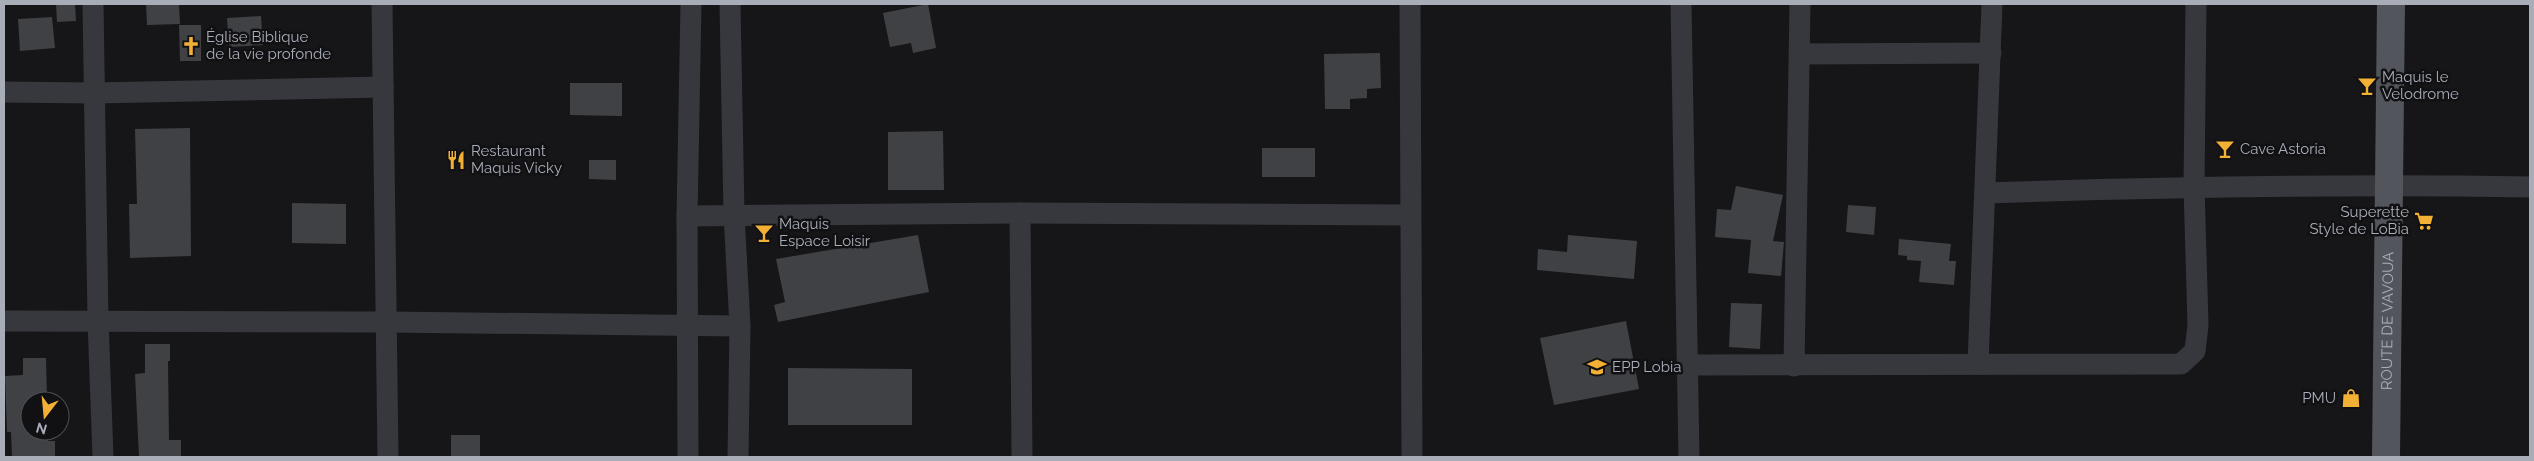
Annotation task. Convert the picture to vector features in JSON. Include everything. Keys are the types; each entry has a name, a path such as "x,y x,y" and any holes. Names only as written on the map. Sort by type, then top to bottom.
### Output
{"main road":[{"name":"ROUTE DE VAVOUA","path":"2386,457 2391,4"}],"street":[{"path":"93,4 98,320 103,457"},
{"path":"382,4 388,322 388,457"},
{"path":"688,457 687,216 691,4"},
{"path":"730,4 734,214 740,326 738,457"},
{"path":"1410,4 1412,457"},
{"path":"1681,4 1689,457"},
{"path":"1794,366 1800,4"},
{"path":"1978,364 1992,4"},
{"path":"1688,365 2181,364 2194,351 2198,325 2194,186 2196,4"},
{"path":"1800,54 1991,53"},
{"path":"4,92 94,93 384,87"},
{"path":"1984,193 2194,186 2390,185 2530,187"},
{"path":"687,216 734,214 1020,213 1410,216"},
{"path":"1020,213 1022,457"},
{"path":"4,321 98,320 740,326"}],"building":[{"path":"56,4 75,4 76,21 57,22"},
{"path":"146,4 179,4 180,24 147,25"},
{"path":"928,4 936,48 913,53 911,43 890,47 883,13"},
{"path":"261,16 263,45 229,47 227,18"},
{"path":"52,17 55,48 20,51 18,19"},
{"path":"179,25 201,25 201,61 180,61"},
{"path":"1380,53 1381,88 1367,89 1367,98 1350,99 1350,109 1325,109 1324,54"},
{"path":"570,83 622,83 622,116 570,115"},
{"path":"190,128 191,256 130,258 129,204 137,204 135,129"},
{"path":"943,131 944,190 888,190 888,132"},
{"path":"1262,148 1315,148 1315,177 1262,177"},
{"path":"589,160 616,160 616,180 589,179"},
{"path":"1736,186 1783,195 1773,241 1784,242 1781,276 1748,273 1751,240 1715,237 1717,209 1731,210"},
{"path":"292,203 346,204 346,244 292,243"},
{"path":"1848,205 1876,207 1874,235 1846,232"},
{"path":"918,235 929,292 778,322 774,305 785,302 776,259"},
{"path":"1568,235 1637,241 1634,279 1537,270 1538,249 1567,252"},
{"path":"1899,239 1951,244 1949,261 1956,261 1954,285 1919,282 1921,261 1907,260 1907,256 1898,255"},
{"path":"1731,303 1762,304 1760,349 1729,347"},
{"path":"1626,321 1639,389 1554,405 1540,338"},
{"path":"145,344 170,344 170,361 168,361 169,440 181,440 181,457 139,457 135,374 145,373"},
{"path":"23,358 46,358 47,391 20,391 20,441 55,441 55,457 12,457 11,432 7,432 5,376 23,375"},
{"path":"788,368 912,369 912,425 788,425"},
{"path":"451,435 480,435 480,457 451,457"}],"place":[{"name":"Église Biblique de la vie profonde","path":"191,46"},
{"name":"Maquis le Velodrome","path":"2367,86"},
{"name":"Cave Astoria","path":"2225,149"},
{"name":"Restaurant Maquis Vicky","path":"456,160"},
{"name":"Superette Style de LoBia","path":"2424,221"},
{"name":"Maquis Espace Loisir","path":"764,233"},
{"name":"EPP Lobia","path":"1597,367"},
{"name":"PMU","path":"2351,398"}]}
